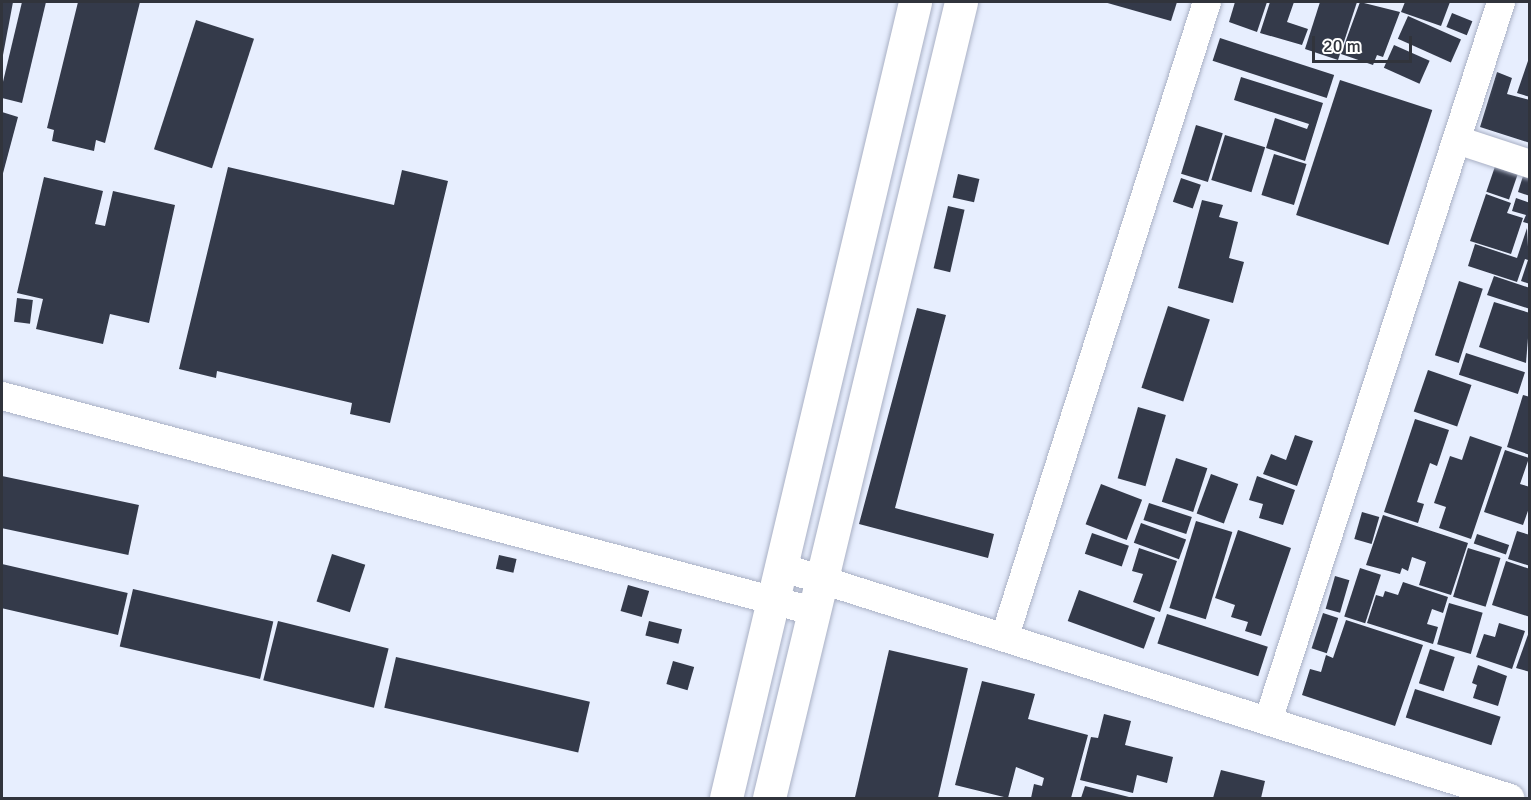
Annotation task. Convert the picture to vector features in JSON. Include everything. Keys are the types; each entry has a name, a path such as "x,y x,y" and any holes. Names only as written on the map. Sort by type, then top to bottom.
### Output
{"street":[{"path":"726,798 915,2"},
{"path":"769,798 820,577 961,2"},
{"path":"1005,636 1207,2"},
{"path":"1268,721 1501,2"},
{"path":"1456,140 1530,164"},
{"path":"2,396 813,611"},
{"path":"781,567 820,577 1510,798"}],"building":[{"path":"2,2 13,2 3,55 2,55"},
{"path":"22,2 46,2 22,103 2,98 2,86"},
{"path":"78,2 140,2 105,143 96,140 94,151 52,141 54,130 47,128"},
{"path":"1104,2 1177,2 1171,21"},
{"path":"1235,2 1267,2 1257,32 1229,22"},
{"path":"1270,2 1294,2 1287,22 1308,29 1302,45 1260,33"},
{"path":"1320,2 1357,2 1338,60 1305,49"},
{"path":"1360,2 1400,12 1383,57 1377,55 1373,65 1341,54"},
{"path":"1405,2 1450,2 1441,26 1401,12"},
{"path":"1452,13 1472,21 1467,35 1446,27"},
{"path":"1408,16 1461,40 1451,62 1398,39"},
{"path":"196,20 254,39 212,168 154,149"},
{"path":"1220,38 1334,75 1327,98 1213,61"},
{"path":"1394,45 1430,61 1419,84 1384,68"},
{"path":"1530,58 1530,97 1517,93"},
{"path":"1497,72 1512,78 1507,94 1530,100 1530,143 1480,127"},
{"path":"1241,77 1323,103 1305,161 1266,148 1275,118 1307,129 1309,124 1234,100"},
{"path":"1340,80 1432,110 1388,245 1296,215"},
{"path":"2,112 18,117 2,177"},
{"path":"1196,125 1223,133 1208,182 1181,174"},
{"path":"1225,135 1265,147 1251,192 1211,180"},
{"path":"1500,152 1523,160 1509,200 1486,192"},
{"path":"1274,154 1307,164 1294,205 1261,195"},
{"path":"1527,163 1530,164 1530,196 1518,192"},
{"path":"228,167 394,205 402,170 448,181 390,423 350,414 352,403 217,371 216,378 179,369"},
{"path":"958,174 979,179 974,202 953,197"},
{"path":"44,177 103,191 95,224 105,226 113,191 175,205 149,323 110,314 103,344 36,329 43,299 17,293"},
{"path":"1181,178 1201,185 1193,208 1173,202"},
{"path":"1486,194 1511,203 1507,213 1523,218 1511,254 1470,241"},
{"path":"1516,198 1530,203 1530,224 1523,222 1526,215 1512,211"},
{"path":"1202,200 1223,205 1219,217 1238,222 1229,258 1244,262 1233,303 1178,288"},
{"path":"948,206 965,210 950,272 934,268"},
{"path":"1527,228 1530,284 1521,281 1528,260 1525,259 1517,282 1468,266 1475,244 1517,258"},
{"path":"1494,276 1530,288 1530,309 1487,295"},
{"path":"1459,281 1483,289 1459,363 1435,355"},
{"path":"17,298 33,300 30,324 14,322"},
{"path":"1494,302 1530,313 1526,363 1479,347"},
{"path":"1168,306 1210,320 1183,401 1141,388"},
{"path":"917,308 946,315 895,508 994,534 988,558 859,524"},
{"path":"1466,353 1525,372 1518,394 1459,375"},
{"path":"1428,370 1471,385 1457,427 1414,412"},
{"path":"1523,395 1530,397 1530,455 1507,447"},
{"path":"1138,407 1166,415 1145,486 1118,478"},
{"path":"1415,419 1449,430 1437,466 1430,463 1417,502 1424,504 1418,523 1384,512"},
{"path":"1295,435 1313,441 1297,486 1263,474 1271,454 1286,460"},
{"path":"1470,436 1502,447 1471,539 1439,528 1446,507 1434,503 1450,456 1462,460"},
{"path":"1505,450 1529,458 1520,484 1530,487 1530,505 1523,525 1484,512"},
{"path":"1176,458 1207,468 1193,512 1162,502"},
{"path":"1211,474 1238,484 1224,523 1197,513"},
{"path":"2,476 139,505 128,555 2,528"},
{"path":"1257,476 1295,490 1283,525 1259,518 1263,504 1249,500"},
{"path":"1101,484 1142,500 1127,540 1086,524"},
{"path":"1149,503 1192,517 1186,534 1143,520"},
{"path":"1362,512 1379,517 1372,544 1354,539"},
{"path":"1383,515 1468,543 1451,595 1419,585 1426,562 1412,557 1408,571 1402,568 1400,574 1366,565"},
{"path":"1196,521 1232,532 1206,619 1169,608"},
{"path":"1141,523 1186,539 1179,559 1134,543"},
{"path":"1238,530 1291,548 1261,636 1245,631 1248,622 1231,617 1235,605 1215,598"},
{"path":"1517,531 1530,535 1530,566 1508,559"},
{"path":"1092,533 1129,546 1122,566 1085,554"},
{"path":"1477,534 1509,545 1506,555 1474,543"},
{"path":"1139,548 1177,561 1160,612 1133,602 1143,574 1132,571"},
{"path":"1468,548 1501,558 1486,607 1453,597"},
{"path":"332,554 365,565 350,612 317,602"},
{"path":"499,555 517,559 513,573 496,569"},
{"path":"1506,561 1530,569 1530,617 1492,605"},
{"path":"2,564 128,593 118,635 2,608"},
{"path":"1360,568 1381,575 1365,623 1344,617"},
{"path":"1335,576 1349,580 1340,613 1326,609"},
{"path":"1403,582 1448,597 1443,613 1432,609 1427,624 1438,627 1433,644 1367,623 1376,595 1383,597 1385,591 1398,595"},
{"path":"628,585 649,591 642,617 621,611"},
{"path":"133,589 273,621 260,679 120,646"},
{"path":"1079,590 1155,618 1144,649 1068,621"},
{"path":"1449,603 1483,613 1471,654 1437,644"},
{"path":"1323,613 1338,618 1327,653 1312,648"},
{"path":"1167,614 1268,647 1258,676 1157,643"},
{"path":"1346,620 1423,645 1395,726 1302,695 1310,669 1321,672 1326,655 1333,658"},
{"path":"278,621 389,649 374,708 263,680"},
{"path":"649,621 682,629 678,644 645,636"},
{"path":"1499,623 1525,631 1512,669 1476,657 1484,634 1495,637"},
{"path":"1530,629 1530,672 1516,668"},
{"path":"1430,649 1455,657 1444,691 1419,683"},
{"path":"889,650 968,668 938,798 855,798"},
{"path":"396,657 590,702 578,752 384,708"},
{"path":"673,661 694,667 688,690 666,684"},
{"path":"1478,665 1507,676 1498,706 1473,698 1477,685 1472,683"},
{"path":"982,681 1035,694 1028,719 1088,735 1071,798 1031,798 1034,784 1042,786 1044,778 1016,767 1008,798 955,785"},
{"path":"1415,689 1501,717 1491,745 1406,718"},
{"path":"1104,714 1131,721 1125,745 1173,757 1167,783 1137,775 1133,793 1080,780 1091,737 1098,738"},
{"path":"1221,770 1265,781 1261,798 1213,798"},
{"path":"1085,786 1133,798 1081,798"}]}
